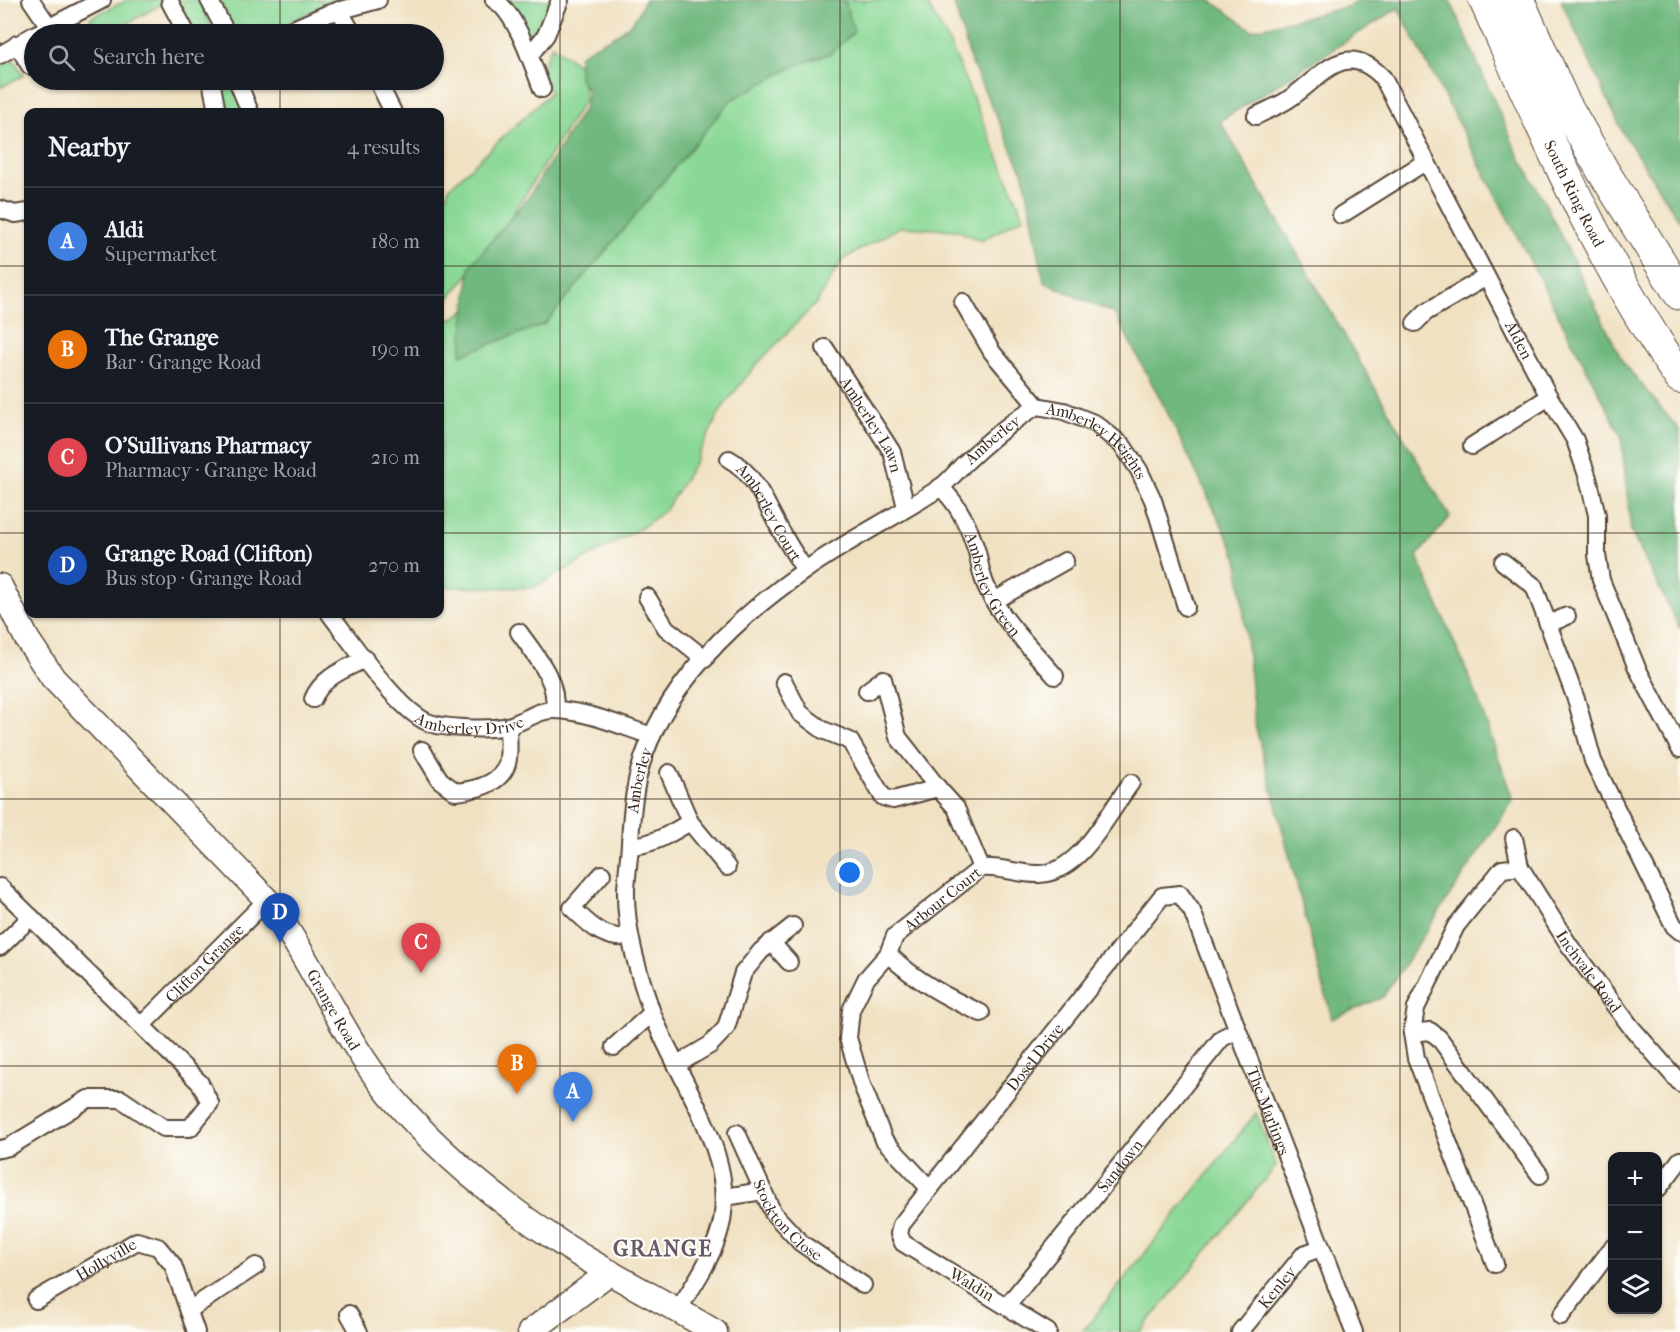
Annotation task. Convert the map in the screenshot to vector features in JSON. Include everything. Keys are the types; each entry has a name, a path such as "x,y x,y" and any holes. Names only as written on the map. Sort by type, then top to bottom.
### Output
{"highway":[{"name":"South Ring Road","path":"1485,0 1538,117 1618,276 1680,377"},
{"name":"South Ring Road","path":"1518,0 1563,101 1603,171 1680,294"}],"main road":[{"name":"Grange Road","path":"0,586 27,639 53,678 267,900 288,928 364,1061 423,1132 493,1195 562,1244 715,1332"},
{"path":"530,1332 610,1272"}],"street":[{"path":"31,0 38,24"},
{"path":"56,24 102,0"},
{"path":"209,0 222,24"},
{"path":"306,24 339,10 378,0"},
{"path":"494,0 507,13 530,56 542,89"},
{"path":"530,56 546,34 560,0"},
{"path":"170,2 182,24"},
{"path":"339,10 347,24"},
{"path":"0,54 24,40"},
{"path":"17,44 24,56"},
{"name":"Alden","path":"1256,116 1272,100 1312,82 1332,64 1352,59 1370,64 1383,78 1549,398 1575,440 1597,515 1597,555 1601,580 1637,668 1680,749"},
{"path":"216,90 217,108"},
{"path":"241,90 248,108"},
{"path":"381,90 391,108"},
{"path":"1341,215 1425,162"},
{"path":"0,209 15,214 24,213"},
{"path":"1415,323 1426,312 1486,277"},
{"name":"Amberley Heights","path":"963,302 992,352 1037,406 1064,411 1096,424 1123,446 1139,470 1153,500 1186,608"},
{"name":"Amberley Lawn","path":"825,348 892,452 906,507"},
{"path":"1472,446 1495,440 1549,398"},
{"name":"Amberley","path":"678,1310 706,1265 719,1234 725,1197 717,1156 652,1012 630,937 626,891 632,811 638,781 652,736 675,695 733,629 805,570 940,488 1010,422 1037,406"},
{"name":"Amberley Court","path":"729,459 742,466 757,486 805,570"},
{"name":"Amberley Green","path":"940,488 950,496 964,521 976,552 980,572 994,601 1055,676"},
{"path":"994,601 1065,561"},
{"path":"1503,562 1534,586 1577,702 1593,761 1674,926 1680,931"},
{"path":"647,597 666,628 705,659"},
{"path":"1549,624 1568,616"},
{"name":"Amberley Drive","path":"333,618 407,708 427,722 452,727 508,726 538,713 554,710 596,717 652,736"},
{"path":"519,632 552,683 556,698 554,710"},
{"path":"313,699 317,689 327,679 365,659"},
{"path":"867,691 883,679 898,737 956,808 981,868"},
{"path":"784,681 800,713 823,730 850,741 883,797 893,800 938,788"},
{"path":"422,750 440,780 456,792 476,790 495,779 507,764 508,726"},
{"path":"669,773 690,822 727,867"},
{"name":"Arbour Court","path":"930,1189 884,1140 862,1085 848,1038 851,1010 866,979 888,954 895,936 981,868 998,866 1038,874 1058,871 1077,859 1131,783"},
{"path":"630,846 644,845 659,840 690,822"},
{"path":"1495,1264 1416,1058 1412,1033 1416,1008 1456,926 1503,869 1520,867 1514,838"},
{"name":"Inchvale Road","path":"1520,867 1569,945 1631,1027 1680,1083"},
{"path":"602,874 572,908 594,929 615,939 630,937"},
{"path":"0,887 200,1083 210,1103 190,1128 164,1128 121,1099 88,1099 9,1147 0,1149"},
{"name":"The Marlings","path":"1180,894 1192,911 1236,1031 1354,1332"},
{"name":"Dosel Drive","path":"899,1234 901,1225 1162,896 1180,894"},
{"name":"Clifton Grange","path":"142,1024 267,900"},
{"path":"0,947 31,917"},
{"path":"676,1065 710,1045 726,1028 743,973 771,942 792,926"},
{"path":"771,942 789,962"},
{"path":"888,954 906,972 934,991 981,1013"},
{"path":"614,1047 652,1012"},
{"name":"Sandown","path":"1007,1306 1222,1038 1236,1031"},
{"path":"1412,1033 1430,1031 1439,1038 1540,1175"},
{"name":"Stockton Close","path":"737,1133 773,1213 801,1243 863,1285"},
{"path":"1662,1185 1680,1160"},
{"path":"725,1197 763,1191"},
{"name":"Waldin","path":"899,1234 903,1243 1048,1332"},
{"name":"Hollyville","path":"36,1300 137,1241 158,1247 173,1265 196,1332"},
{"name":"Kenley","path":"1240,1332 1304,1254 1321,1248"},
{"path":"1561,1316 1608,1253"},
{"path":"189,1310 256,1266"},
{"path":"349,1314 359,1332"}],"green space":[{"path":"127,0 159,0 162,4 126,24 92,24 90,18"},
{"path":"176,0 200,0 210,24 189,24"},
{"path":"220,0 343,0 318,8 286,24 230,24"},
{"path":"505,0 552,0 537,32 527,36"},
{"path":"644,0 841,0 846,3 854,32 831,53 795,66 731,100 545,324 461,355 470,266 528,198 585,107 588,92 579,78 579,56 626,28 639,12"},
{"path":"808,0 925,0 949,42 1024,217 981,241 957,230 900,227 842,260 817,302 755,366 722,408 695,462 667,508 646,525 533,588 447,587 444,581 444,324 474,305"},
{"path":"953,0 1210,0 1252,30 1350,6 1359,0 1450,0 1515,148 1545,203 1623,362 1680,431 1680,629 1631,532 1621,435 1398,8 1220,121 1450,517 1417,556 1474,688 1513,800 1383,997 1332,1019 1255,725 1238,559 1168,414 1115,314 1044,282 1024,175 971,62"},
{"path":"1561,0 1680,0 1680,222 1623,133"},
{"path":"552,45 581,67 585,99 496,241 444,304 444,200 449,188 550,93 541,69"},
{"path":"13,59 24,75 0,88 0,66"},
{"path":"224,90 234,90 244,108 223,108"},
{"path":"1256,1113 1276,1166 1140,1332 1083,1331"}],"place":[{"name":"Grange Road (Clifton)","path":"280,943"},
{"name":"O'Sullivans Pharmacy","path":"421,973"},
{"name":"The Grange","path":"517,1094"},
{"name":"Aldi","path":"573,1122"}],"district":[{"name":"GRANGE","path":"663,1248"}]}
